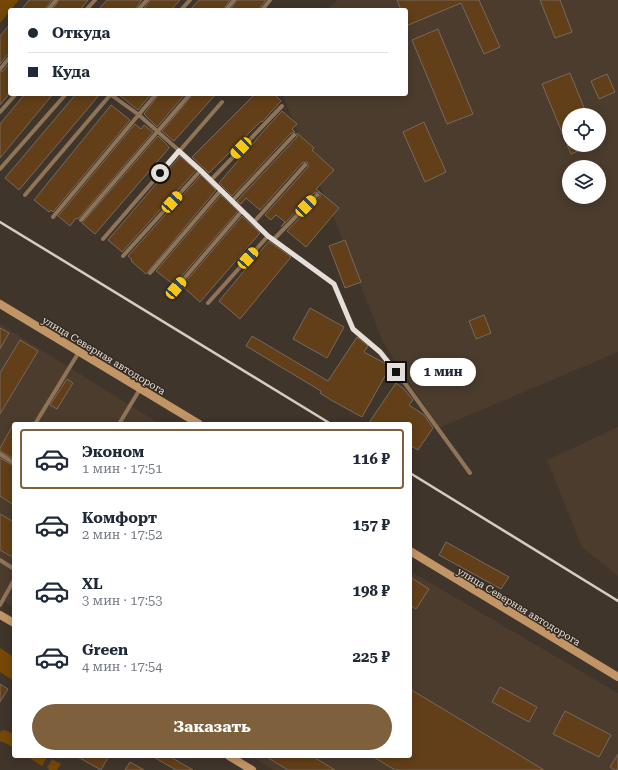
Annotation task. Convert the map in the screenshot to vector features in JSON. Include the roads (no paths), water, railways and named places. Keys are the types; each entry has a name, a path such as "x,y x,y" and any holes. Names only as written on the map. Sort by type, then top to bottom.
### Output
{"main road":[{"name":"улица Северная автодорога","path":"0,304 196,422"},
{"name":"улица Северная автодорога","path":"412,553 618,677"},
{"path":"0,615 12,622"},
{"path":"232,758 252,770"}],"lane":[{"path":"50,8 56,0"},
{"path":"88,8 94,0"},
{"path":"140,8 147,0"},
{"path":"183,8 190,0"},
{"path":"228,8 234,0"},
{"path":"264,8 270,0"},
{"path":"0,69 8,59"},
{"path":"0,112 14,96"},
{"path":"0,169 64,96"},
{"path":"25,195 108,96"},
{"path":"113,96 158,131 268,236 334,284 353,329 380,352 404,382 470,474"},
{"path":"53,217 154,96"},
{"path":"81,220 188,96"},
{"path":"103,238 222,102"},
{"path":"211,180 282,106"},
{"path":"232,201 294,135"},
{"path":"254,222 305,165"},
{"path":"124,256 200,170"},
{"path":"150,274 221,190"},
{"path":"274,240 317,195"},
{"path":"176,288 242,211"},
{"path":"208,303 268,236"},
{"path":"36,422 79,352"},
{"path":"120,422 140,389"},
{"path":"0,454 12,462"},
{"path":"0,560 12,568"},
{"path":"0,605 12,584"}],"railway":[{"path":"0,222 328,422"},
{"path":"412,474 618,601"}]}
